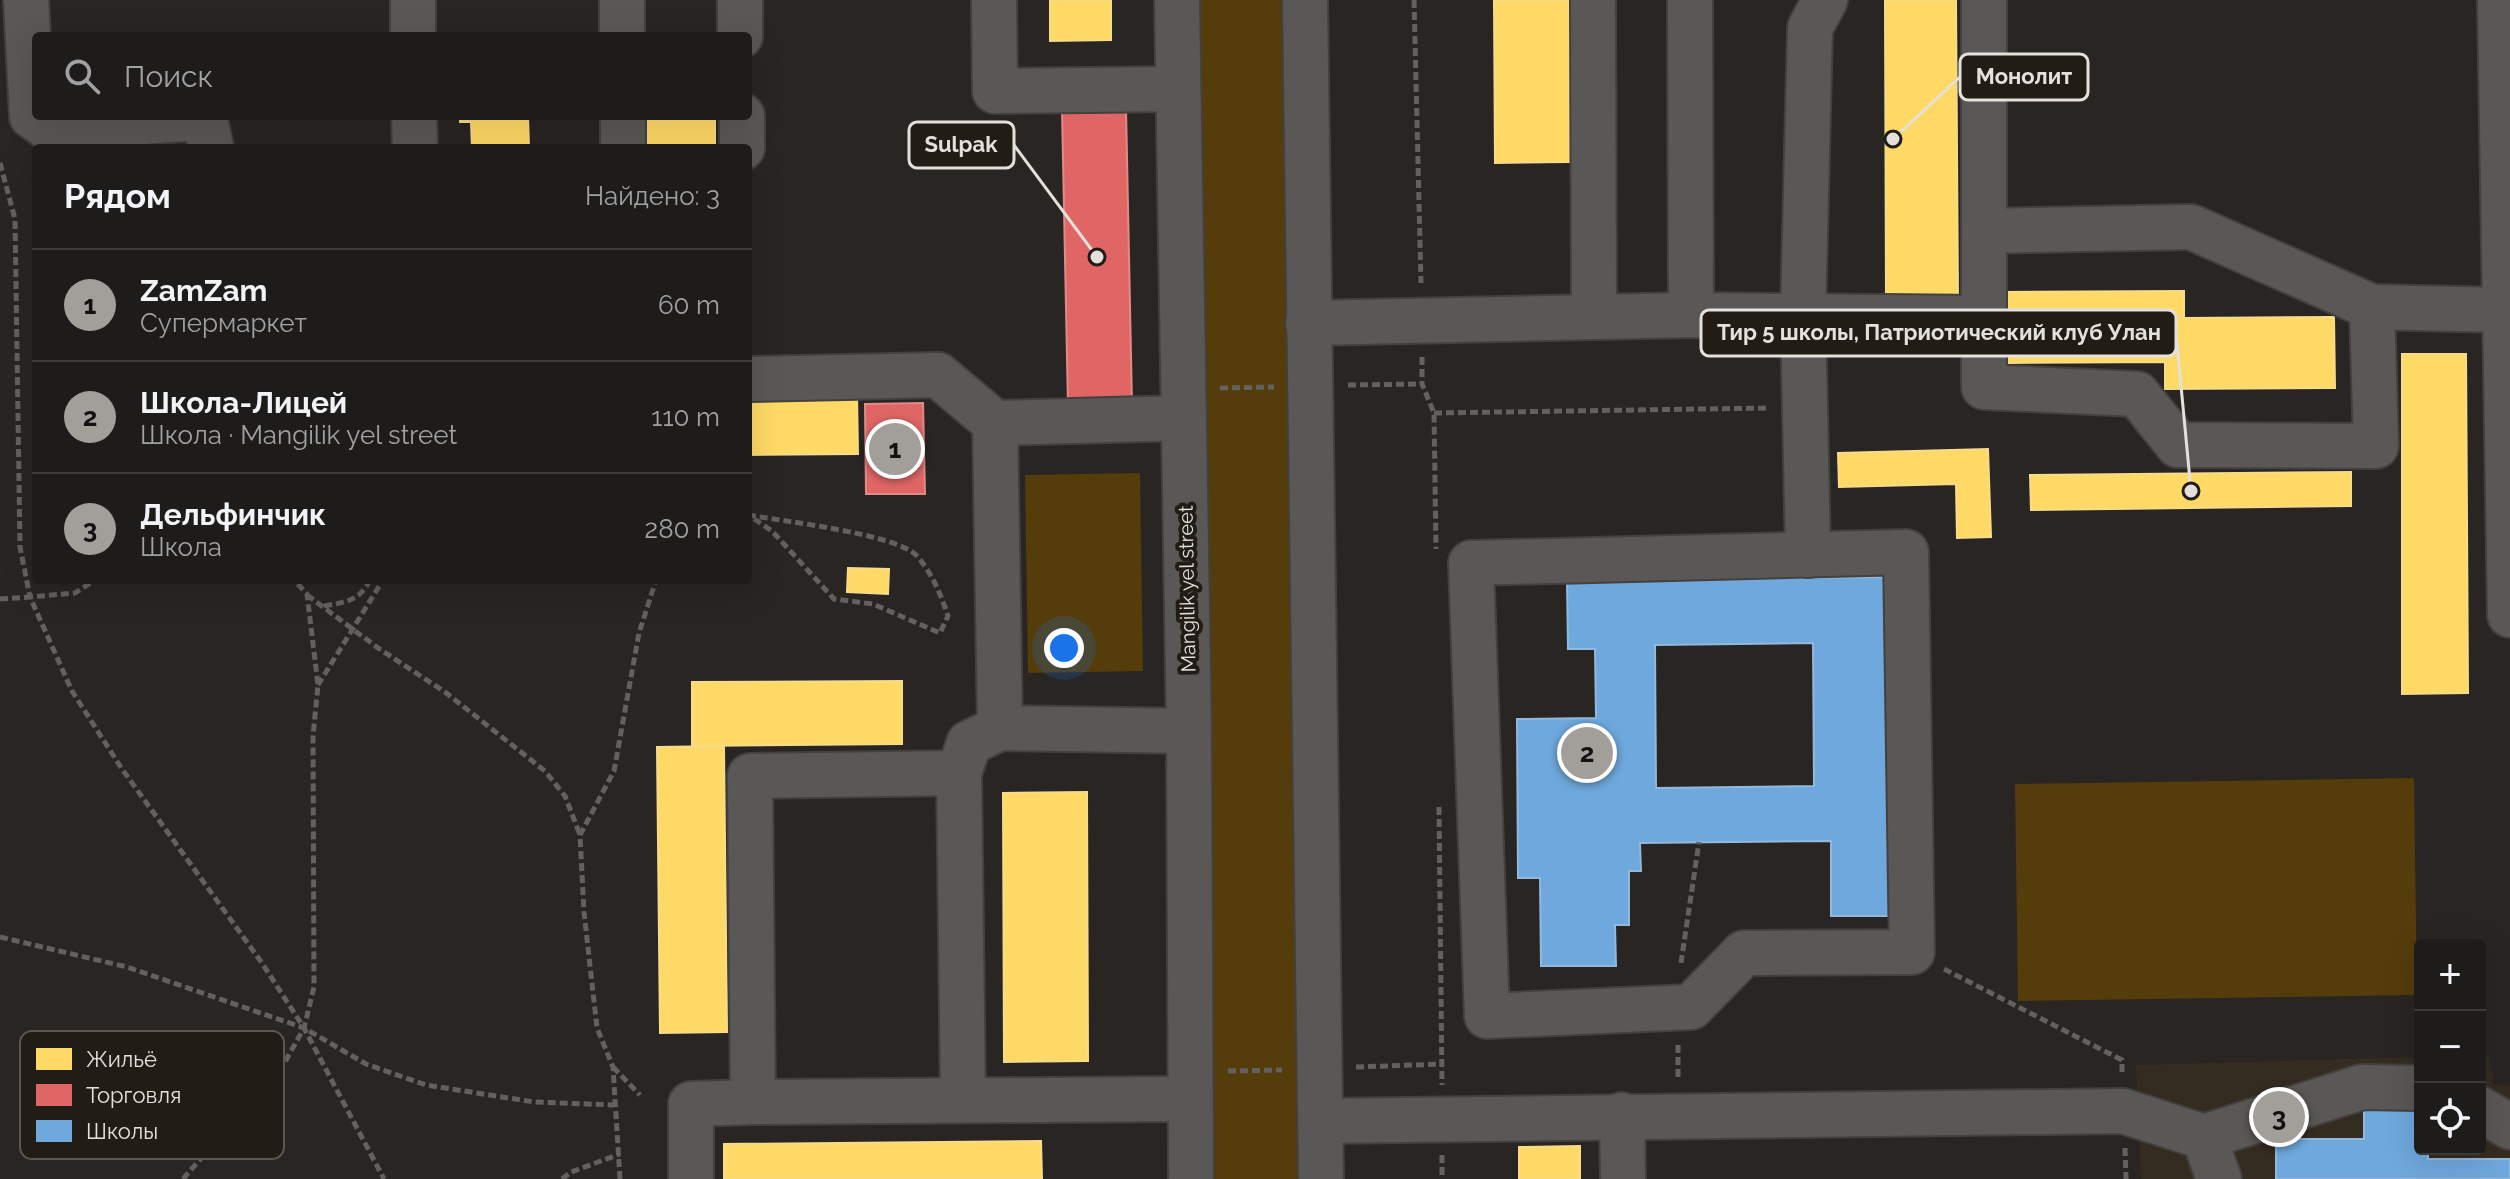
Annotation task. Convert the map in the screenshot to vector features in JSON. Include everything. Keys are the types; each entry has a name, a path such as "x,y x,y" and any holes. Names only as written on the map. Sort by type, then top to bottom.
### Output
{"street":[{"path":"26,0 32,116"},
{"path":"413,0 413,32"},
{"path":"622,0 622,32"},
{"path":"740,0 740,32"},
{"path":"994,0 995,91 1178,89"},
{"name":"Mangilik yel street","path":"1177,0 1189,731 1191,1179"},
{"path":"1305,0 1321,1179"},
{"path":"1593,0 1594,317"},
{"path":"1690,0 1691,315"},
{"path":"1808,555 1803,316 1810,28 1825,0"},
{"path":"1984,0 1984,387 2137,394 2178,445 2376,446 2372,307"},
{"path":"2500,0 2510,615"},
{"path":"36,120 50,129 169,120"},
{"path":"199,120 206,124 210,144"},
{"path":"414,120 415,144"},
{"path":"623,120 623,144"},
{"path":"742,120 742,144"},
{"path":"1984,231 2191,227 2372,307 2503,310"},
{"path":"1308,323 1691,315 1984,318"},
{"path":"752,379 938,375 995,423 1184,418"},
{"path":"995,423 1000,728"},
{"path":"1906,552 1912,952 1744,953 1691,1007 1487,1016 1471,563 1808,555 1906,552"},
{"path":"963,1100 959,773 969,743 1000,728 1189,731"},
{"path":"753,1102 750,776 959,773"},
{"path":"1320,1121 2123,1111 2204,1137 2362,1087 2414,1088"},
{"path":"691,1179 691,1104 1176,1099"},
{"path":"2486,1113 2510,1127"},
{"path":"1622,1115 1623,1179"},
{"path":"2204,1137 2219,1179"}],"path":[{"path":"0,163 15,219 20,547 30,597 72,691 304,1028 384,1179"},
{"path":"1434,413 1806,407"},
{"path":"752,516 888,539 915,553 940,592 948,616 940,633 873,604 834,599 772,531 752,518"},
{"path":"0,599 75,593 89,584"},
{"path":"298,584 352,628 445,692 545,771 565,796 580,835 584,912 597,1028 613,1067 620,1179"},
{"path":"323,606 351,601 363,593 368,584"},
{"path":"318,685 380,584"},
{"path":"580,835 614,771 639,633 655,584"},
{"path":"284,1063 304,1028 314,987 313,736 318,685 307,594"},
{"path":"0,937 127,967 304,1028 366,1064 426,1085 534,1102 614,1105"},
{"path":"1912,952 2122,1060 2123,1111"},
{"path":"613,1067 640,1095"},
{"path":"562,1179 571,1172 620,1154"},
{"path":"183,1179 201,1159"}],"shaded area":[{"path":"1195,0 1287,0 1298,1179 1208,1179"},
{"path":"1140,473 1143,671 1028,673 1025,475"},
{"path":"2414,778 2414,995 2018,1001 2015,784"},
{"path":"2486,1055 2489,1055 2494,1085 2510,1086 2510,1179 2141,1179 2136,1065 2414,1057 2414,1155 2486,1155"}],"building: Жильё":[{"path":"1050,0 1111,0 1111,40 1050,41"},
{"path":"1494,0 1569,0 1569,162 1495,163"},
{"path":"1885,0 1956,0 1958,299 1886,299"},
{"path":"528,120 529,144 472,144 471,122 460,122"},
{"path":"647,120 715,120 715,144 648,144"},
{"path":"2184,291 2184,318 2334,317 2335,388 2165,389 2165,362 2005,363 2005,292"},
{"path":"2402,354 2466,354 2468,693 2402,694"},
{"path":"857,395 858,454 752,455 752,396"},
{"path":"1988,449 1991,537 1957,538 1956,484 1839,487 1838,453"},
{"path":"2351,472 2351,506 2031,510 2030,475"},
{"path":"848,568 889,569 888,594 847,592"},
{"path":"902,681 902,744 692,746 692,682"},
{"path":"724,746 727,1032 660,1033 657,747"},
{"path":"1087,792 1088,1061 1004,1062 1003,793"},
{"path":"1041,1141 1042,1179 724,1179 724,1144"},
{"path":"1580,1146 1580,1179 1519,1179 1519,1147"}],"building: Торговля":[{"path":"1126,108 1132,405 1068,407 1062,109"},
{"path":"923,403 925,494 866,494 865,404"}],"building: Школы":[{"path":"1892,577 1895,916 1831,916 1831,841 1640,843 1641,871 1629,871 1629,925 1615,925 1616,966 1541,966 1540,878 1518,878 1517,719 1596,718 1595,649 1568,649 1567,580","holes":["1813,643 1814,786 1656,788 1655,645"]},
{"path":"2364,1096 2414,1096 2414,1155 2428,1155 2428,1159 2510,1159 2510,1179 2276,1179 2276,1139 2364,1139"}],"place":[{"name":"Монолит","path":"1893,139"},
{"name":"Sulpak","path":"1097,257"},
{"name":"ZamZam","path":"895,449"},
{"name":"Тир 5 школы, Патриотический клуб Улан","path":"2191,491"},
{"name":"Школа-Лицей","path":"1587,753"},
{"name":"Дельфинчик","path":"2279,1117"}]}
